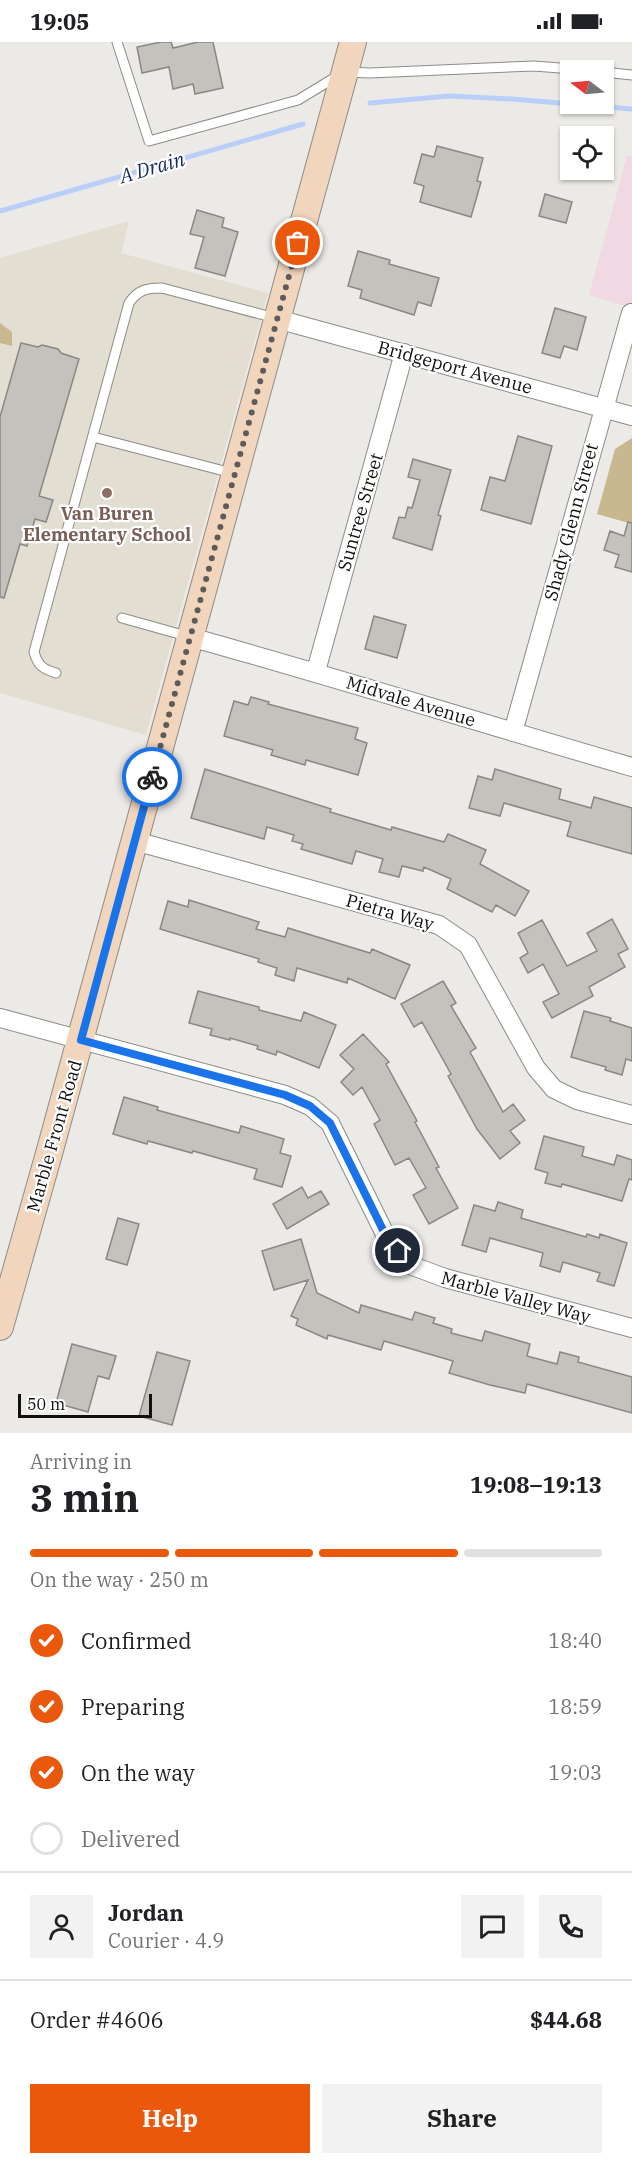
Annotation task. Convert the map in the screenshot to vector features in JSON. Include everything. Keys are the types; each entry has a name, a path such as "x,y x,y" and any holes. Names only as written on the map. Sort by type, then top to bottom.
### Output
{"street":[{"name":"Marble Front Road","path":"0,1327 81,1040 353,42"},
{"name":"Shady Glenn Street","path":"513,732 631,313"},
{"name":"Bridgeport Avenue","path":"277,319 632,416"},
{"name":"Suntree Street","path":"316,671 404,353"},
{"name":"Midvale Avenue","path":"190,637 316,671 632,766"},
{"name":"Pietra Way","path":"135,840 439,925 468,945 536,1068 554,1089 577,1100 632,1115"},
{"name":"Marble Valley Way","path":"0,1018 285,1095 310,1106 330,1123 386,1236 410,1265 445,1278 632,1328"}],"lane":[{"path":"117,42 149,141 298,100 344,72 370,73 534,66 560,68"},
{"path":"614,73 632,75"},
{"path":"57,674 44,670 37,662 34,652 129,303 136,293 147,288 162,288 277,319"},
{"path":"93,437 235,473"},
{"path":"122,618 190,637"}],"shaded area":[{"path":"627,156 632,156 632,308 589,295"},
{"name":"Van Buren Elementary School","path":"129,221 121,253 268,293 146,735 0,693 0,258"},
{"path":"0,323 12,332 12,346 0,343"},
{"path":"632,438 632,524 597,514 615,449"}],"building":[{"path":"171,42 173,48 198,42 213,42 223,88 195,94 193,84 173,89 169,67 142,73 137,47"},
{"path":"437,146 483,158 477,181 481,182 471,217 420,202 424,186 414,183 422,154 434,157"},
{"path":"545,194 572,202 566,223 539,216"},
{"path":"197,210 224,218 222,227 238,232 225,276 195,268 204,237 190,234"},
{"path":"358,251 390,260 389,264 439,278 431,306 418,302 414,315 360,298 362,290 348,286"},
{"path":"555,308 586,317 577,350 564,346 560,358 542,353"},
{"path":"21,343 58,349 61,353 79,359 39,496 53,500 46,522 35,519 27,546 20,544 4,598 0,597 0,417"},
{"path":"518,436 552,446 531,524 481,510 490,477 505,481"},
{"path":"413,459 451,470 438,515 441,516 432,550 393,538 399,517 405,518 408,507 412,508 420,480 408,477"},
{"path":"628,522 632,523 632,572 615,567 619,555 604,550 610,531 624,536"},
{"path":"374,616 406,625 397,658 365,649"},
{"path":"251,697 269,702 268,704 358,728 355,739 367,743 358,775 306,760 305,765 271,755 273,750 224,736 234,701 248,705"},
{"path":"205,769 331,809 330,812 391,830 392,827 444,842 448,834 486,850 480,864 529,891 515,916 496,905 492,912 447,889 451,879 424,867 423,871 402,866 399,877 379,872 383,859 356,851 352,864 301,849 303,844 292,841 294,835 267,827 264,839 191,818"},
{"path":"495,769 561,789 559,799 591,808 594,797 632,808 632,854 567,836 571,822 504,803 500,816 469,808 478,776 492,780"},
{"path":"189,900 259,922 256,929 285,937 288,928 370,953 372,949 410,965 395,999 348,978 347,983 297,968 294,981 275,975 277,968 258,962 259,959 160,929 168,901 188,907"},
{"path":"612,919 628,949 618,954 625,967 589,987 593,996 552,1018 543,1002 559,994 543,964 528,973 520,958 528,953 518,933 542,920 567,966 597,951 587,933"},
{"path":"443,981 456,1003 451,1006 476,1048 470,1052 503,1112 513,1104 525,1120 510,1131 520,1143 500,1159 477,1129 448,1076 451,1074 422,1022 414,1027 401,1004"},
{"path":"198,991 301,1021 304,1012 336,1025 319,1068 277,1051 276,1055 257,1049 258,1046 210,1035 212,1029 189,1023"},
{"path":"584,1011 611,1018 610,1021 632,1028 632,1061 626,1059 622,1075 605,1070 606,1067 571,1057"},
{"path":"363,1034 389,1062 386,1064 417,1121 415,1122 439,1167 436,1168 458,1208 429,1224 413,1195 426,1188 409,1158 395,1165 374,1124 380,1120 362,1087 353,1095 341,1082 354,1069 340,1055"},
{"path":"124,1097 158,1107 157,1110 239,1133 241,1126 284,1139 280,1153 291,1156 282,1187 254,1179 257,1169 193,1151 192,1153 148,1141 147,1144 113,1134"},
{"path":"544,1136 584,1147 582,1156 614,1165 617,1155 632,1160 632,1180 629,1179 622,1201 562,1184 561,1187 545,1183 548,1173 535,1169"},
{"path":"302,1187 308,1198 321,1191 329,1204 287,1229 273,1204"},
{"path":"498,1202 523,1210 521,1218 586,1237 587,1234 599,1238 600,1234 627,1243 614,1286 597,1281 600,1273 563,1262 560,1272 540,1266 543,1253 490,1238 486,1252 462,1245 474,1205 495,1211"},
{"path":"118,1218 139,1224 127,1265 106,1259"},
{"path":"301,1239 317,1293 359,1313 361,1305 412,1320 415,1312 435,1318 433,1323 452,1329 451,1333 482,1341 485,1331 530,1344 527,1356 557,1364 560,1352 579,1357 578,1362 632,1377 632,1413 527,1384 525,1393 490,1385 449,1373 453,1361 384,1341 381,1350 328,1335 327,1339 296,1325 298,1319 291,1316 308,1280 274,1290 262,1251"},
{"path":"72,1344 116,1356 109,1379 98,1376 88,1412 56,1403"},
{"path":"157,1352 190,1361 172,1425 139,1416"}],"waterway":[{"name":"A Drain","path":"370,103 449,96 632,109"},
{"name":"A Drain","path":"0,211 303,124"}],"way so far":[{"path":"152,777 298,243"}],"place":[{"name":"Van Buren Elementary School","path":"107,493"}],"route":[{"path":"152,777 81,1040 285,1095 310,1106 330,1123 386,1236 398,1251"}]}
